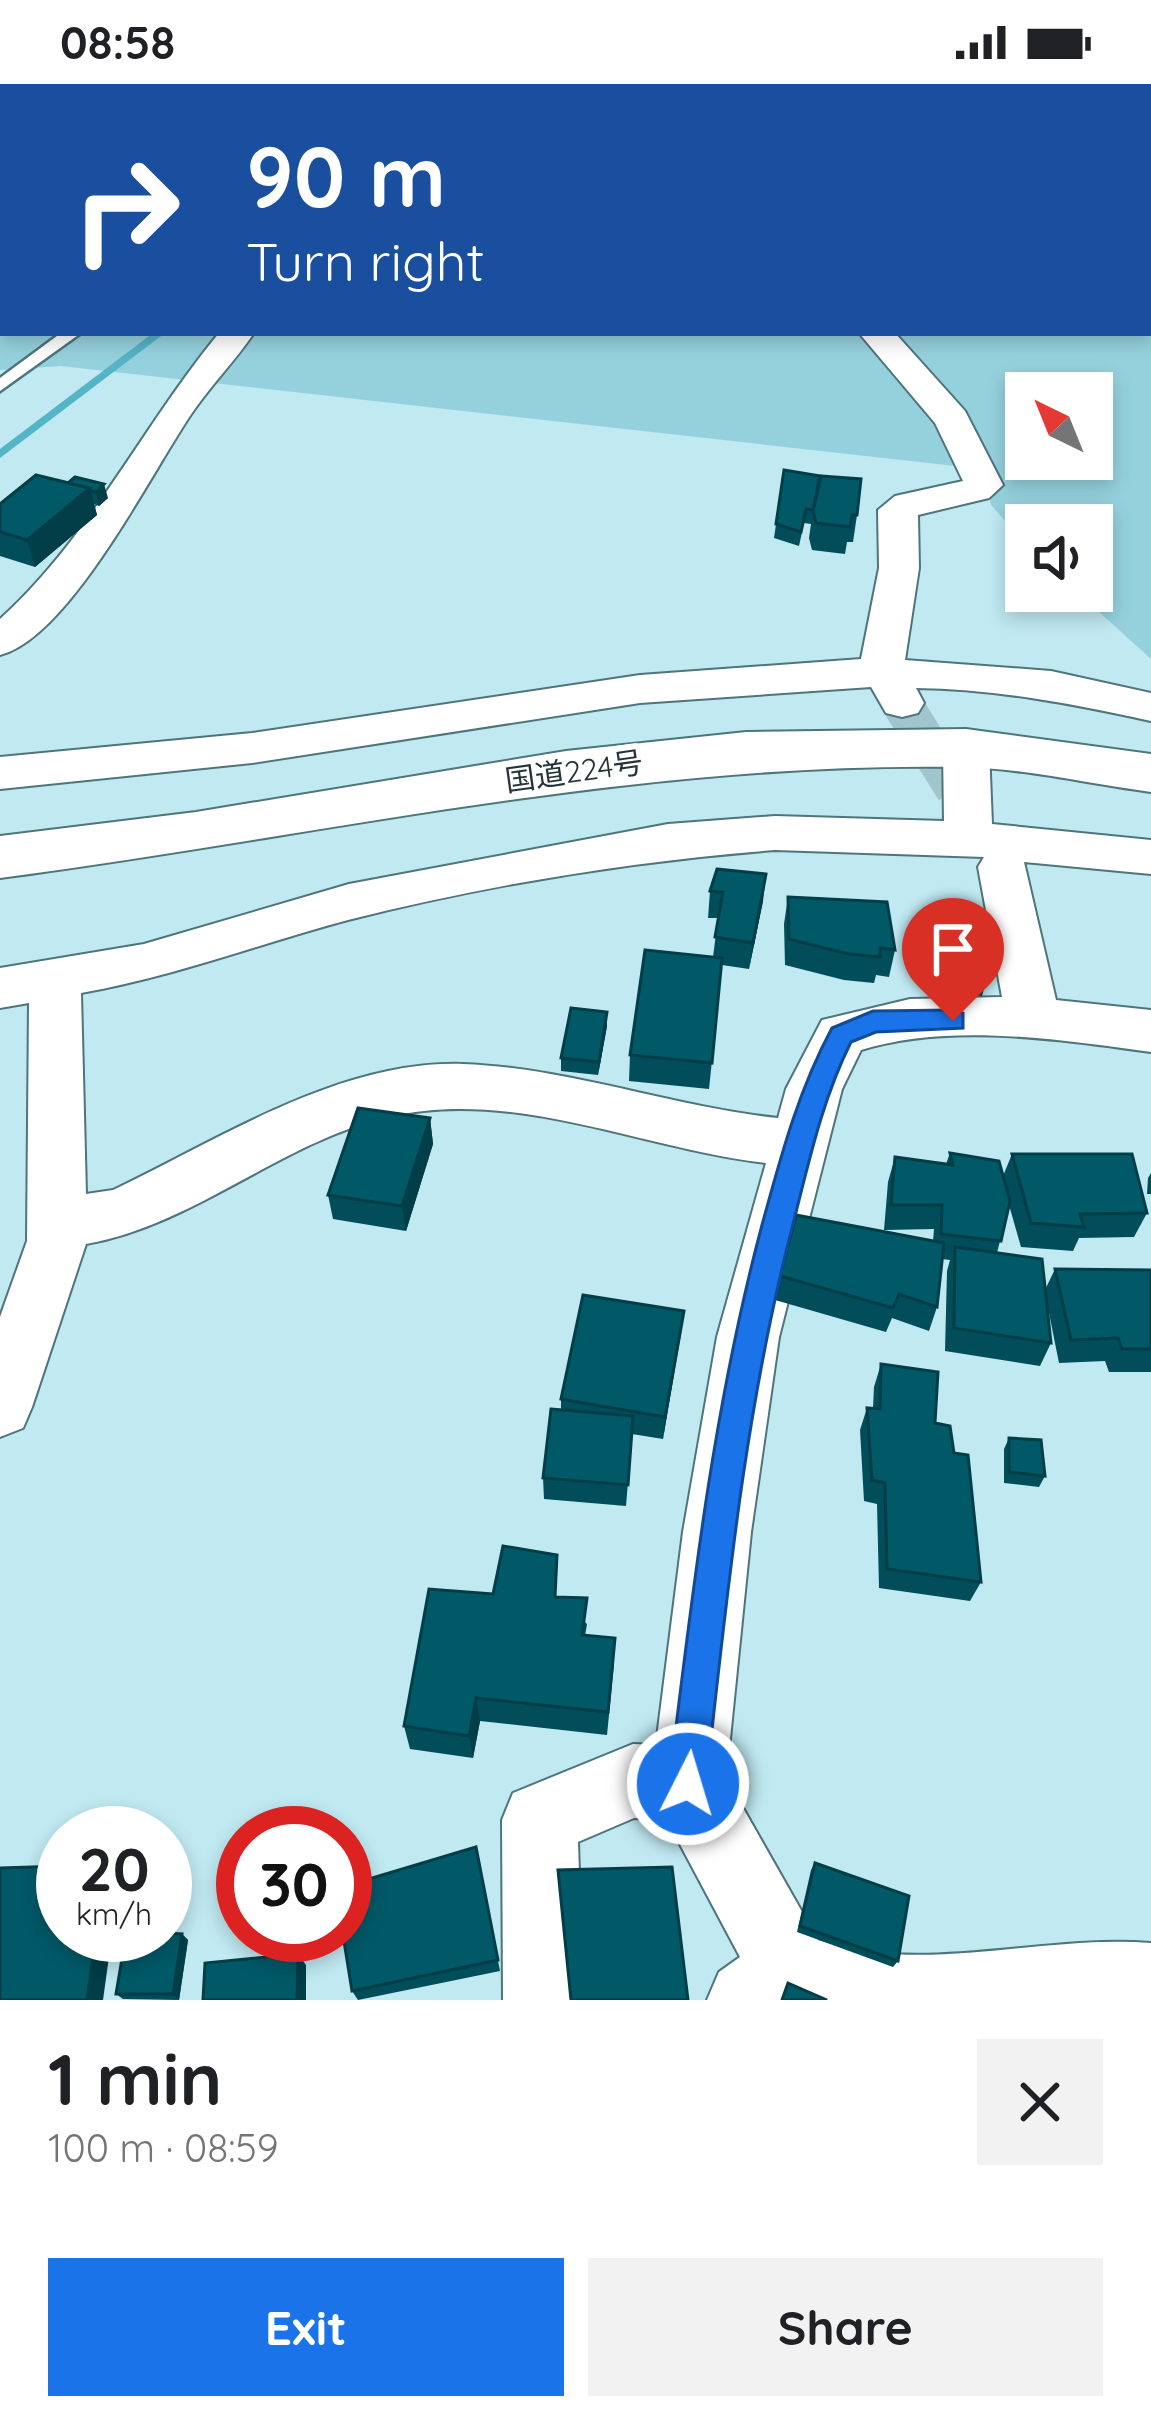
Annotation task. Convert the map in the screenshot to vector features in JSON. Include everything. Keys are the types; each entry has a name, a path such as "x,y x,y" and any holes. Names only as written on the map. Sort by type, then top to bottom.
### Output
{"highway":[{"name":"国道224号","path":"0,857 196,832 566,770 746,751 966,748 1151,773"}],"street":[{"path":"0,642 59,587 179,405 235,336"},
{"path":"879,336 952,419 984,485 976,492 918,496 898,510 899,570 879,650 894,689"},
{"path":"0,773 333,737 681,683 1090,690 1151,707"},
{"path":"966,748 986,853 1034,1020"},
{"path":"0,1407 57,1241 28,984 144,963 350,902 668,841 775,833 986,853 1151,857"},
{"path":"1151,1030 1034,1020 873,1022 841,1035 814,1089 748,1337 716,1532 688,1784 769,1986 868,1994 952,1994 1107,1976 1151,1983"},
{"path":"57,1224 121,1214 328,1113 391,1094 460,1086 549,1096 723,1135 799,1143"},
{"path":"543,2000 538,1936 540,1820 633,1781 688,1784"}],"lane":[{"path":"0,386 68,336"}],"shaded area":[{"path":"0,336 1151,336 1151,659 1099,612 1113,612 1113,504 1005,504 1005,521 991,505 982,469 61,366 0,370"}],"building":[{"path":"784,470 820,476 813,510 806,509 801,532 776,524"},
{"path":"36,475 90,488 27,540 0,532 0,504"},
{"path":"821,476 861,479 857,515 852,515 850,527 816,523 813,511"},
{"path":"75,477 104,484 96,492 68,483"},
{"path":"717,869 766,874 753,943 715,937 723,892 710,891"},
{"path":"788,897 887,902 895,950 880,948 880,957 849,954 789,939"},
{"path":"933,912 971,913 983,943 975,946 986,982 944,979"},
{"path":"645,950 722,958 712,1063 630,1055"},
{"path":"571,1008 607,1012 599,1062 561,1058"},
{"path":"358,1108 430,1118 402,1206 328,1195"},
{"path":"950,1153 999,1161 1010,1201 1001,1241 941,1234 942,1205 891,1205 895,1157 953,1165"},
{"path":"1012,1154 1132,1154 1147,1213 1080,1214 1084,1227 1031,1223"},
{"path":"796,1215 944,1243 937,1307 899,1294 893,1308 780,1276"},
{"path":"955,1247 1042,1259 1051,1343 954,1328"},
{"path":"1055,1269 1151,1270 1151,1349 1122,1349 1118,1338 1071,1340"},
{"path":"583,1295 684,1311 665,1417 561,1399"},
{"path":"881,1364 938,1372 935,1423 950,1426 954,1453 968,1455 981,1582 887,1569 885,1483 872,1480 867,1408 880,1409"},
{"path":"551,1409 633,1416 628,1485 543,1478"},
{"path":"1009,1438 1041,1440 1045,1476 1009,1472"},
{"path":"503,1546 557,1555 555,1597 587,1598 582,1635 615,1638 608,1712 476,1698 469,1736 404,1726 429,1589 493,1594"},
{"path":"476,1847 498,1960 352,1991 347,1962 372,1962 372,1878"},
{"path":"815,1863 909,1896 898,1961 800,1926"},
{"path":"36,1867 36,1962 92,1962 87,2000 0,2000 0,1868"},
{"path":"672,1867 688,2000 571,2000 558,1870"},
{"path":"121,1962 178,1962 173,1994 116,1994"},
{"path":"298,1962 297,2000 203,2000 205,1963"},
{"path":"788,1983 827,2000 782,2000"}],"waterway":[{"path":"0,455 156,336"}],"tunnel":[{"path":"902,704 958,793"}],"route":[{"path":"688,1784 716,1532 748,1337 814,1089 841,1035 873,1022 953,1021"}]}
